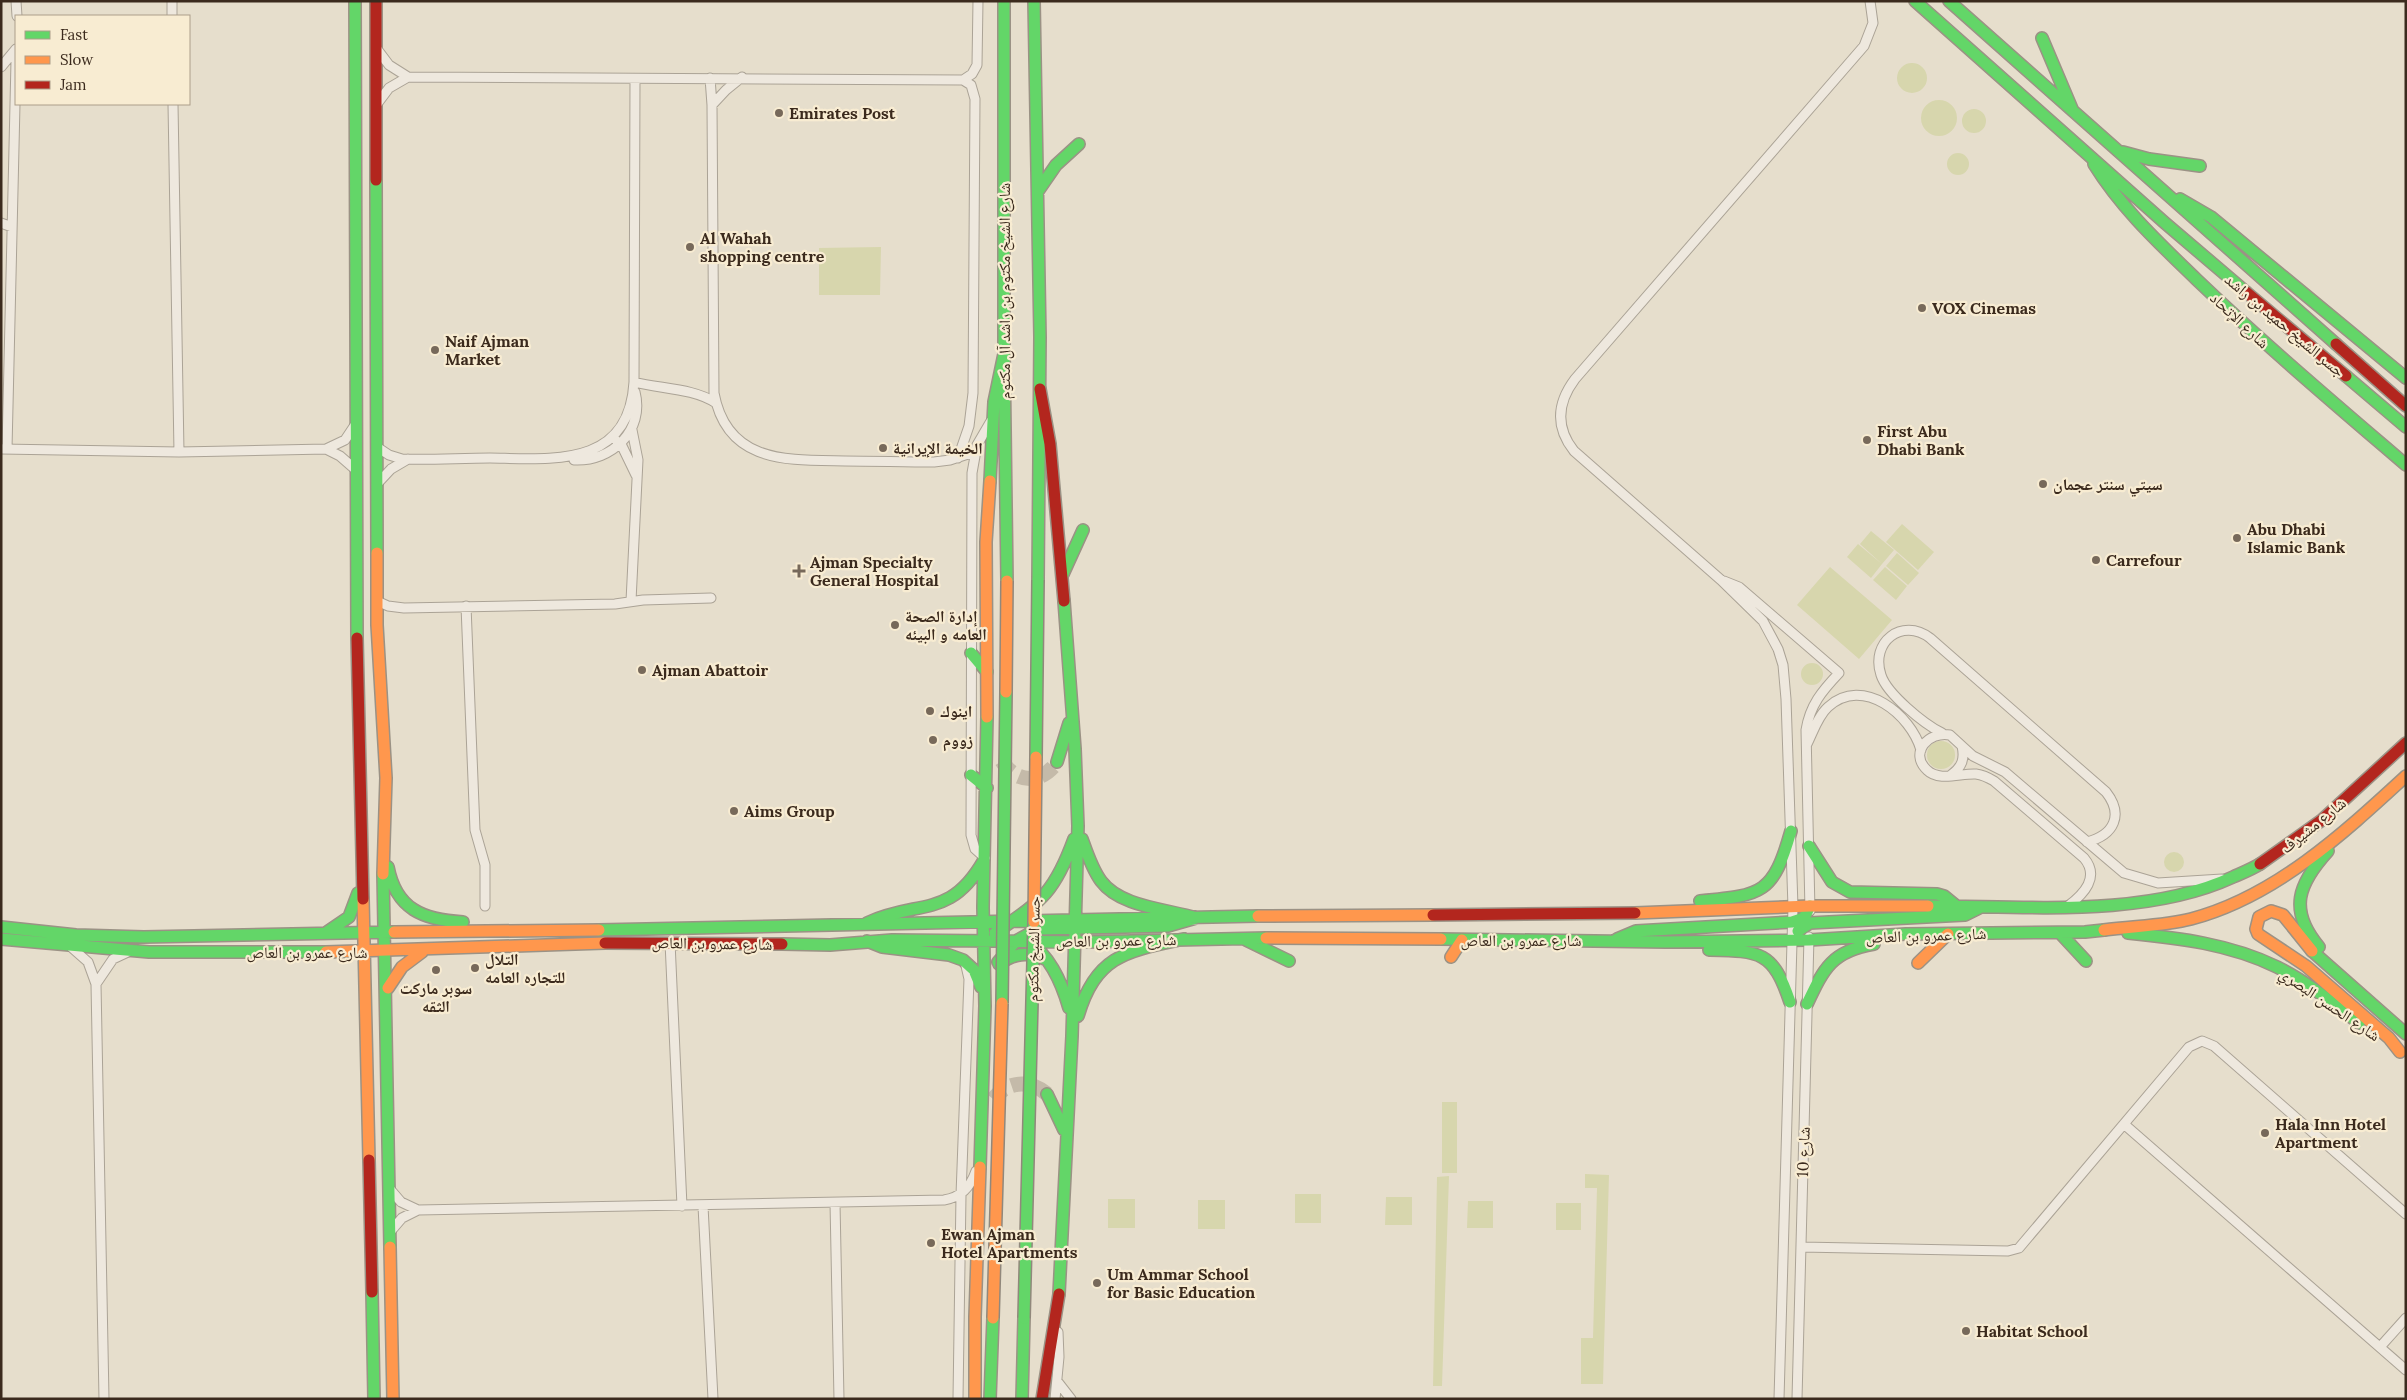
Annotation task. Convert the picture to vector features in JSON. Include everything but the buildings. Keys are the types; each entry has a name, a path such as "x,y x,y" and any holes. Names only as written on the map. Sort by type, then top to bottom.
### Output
{"main road":[{"path":"355,1 356,470 362,872 374,1399"},
{"path":"376,1 377,601 386,802 383,875 387,991 393,1399"},
{"name":"شارع الشيخ مكتوم بن راشد آل مكتوم","path":"1004,1 1004,354 1007,581"},
{"name":"شارع الشيخ مكتوم بن راشد آل مكتوم","path":"1034,1 1040,389 1038,580"},
{"name":"شارع الإتحاد","path":"1915,1 2165,223"},
{"path":"1948,1 2165,194 2180,199 2211,218 2406,378"},
{"path":"2042,38 2073,111"},
{"path":"1038,191 1056,165 1079,144"},
{"path":"2120,152 2149,159 2200,166"},
{"name":"شارع الإتحاد","path":"2092,159 2110,190 2134,218 2257,338 2406,465"},
{"name":"جسر الشيخ حميد بن راشد","path":"2165,194 2406,406"},
{"name":"جسر الشيخ حميد بن راشد","path":"2165,223 2406,427"},
{"path":"975,1399 985,1006 984,923 987,788 986,542 996,386 1004,354"},
{"path":"1040,389 1050,444 1072,699 1078,826 1077,924 1080,941 1072,1019 1058,1311 1042,1399"},
{"path":"1062,576 1083,530"},
{"name":"جسر الشيخ مكتوم","path":"1022,1399 1035,878 1038,580"},
{"name":"جسر الشيخ مكتوم","path":"990,1399 994,1318 1005,876 1007,581"},
{"path":"971,653 987,672"},
{"path":"1058,762 1067,731 1072,699"},
{"path":"987,719 1002,761"},
{"name":"شارع مشيرف","path":"2207,889 2234,878 2280,852 2308,831 2406,743"},
{"path":"971,775 987,788"},
{"name":"شارع مشيرف","path":"2229,906 2283,876 2352,825 2406,776"},
{"path":"386,802 388,813 389,872 395,890 407,905 431,920 484,923 510,929"},
{"name":"شارع الحسن البصري","path":"2352,825 2311,868 2300,895 2299,909 2307,932 2314,942 2406,1032"},
{"path":"1078,826 1094,871 1114,894 1131,903 1178,912 1196,918"},
{"path":"984,942 1002,928 1022,919 1042,900 1058,880 1078,826"},
{"path":"1664,911 1682,902 1751,896 1762,890 1776,878 1791,831"},
{"path":"1809,846 1832,882 1850,892 1937,894 1944,896 1955,905"},
{"path":"985,858 988,873 997,893 1022,919 1080,941"},
{"path":"867,923 887,915 928,908 952,898 971,881 985,858"},
{"path":"325,933 342,924 351,916 362,872"},
{"name":"شارع عمرو بن العاص","path":"1196,918 1278,915 1498,916 1810,906 2068,906 2155,901 2207,889"},
{"path":"1615,940 1636,931 1792,922 1804,918 1810,906"},
{"path":"1792,939 1799,929 1810,923 1965,915 1982,906"},
{"name":"شارع عمرو بن العاص","path":"1,940 130,951 328,950 364,952 670,942 830,945 867,941 984,942 1023,939 1080,941 1241,938 1615,940 1665,942 1809,940 1906,934 2105,931 2190,919 2229,906"},
{"path":"2403,1054 2389,1038 2306,966 2258,934 2256,929 2258,917 2271,911 2283,915 2312,951 2406,1032"},
{"path":"985,1006 994,970 1004,953 1023,939 1047,928 1077,924 1168,926 1187,923 1196,918"},
{"name":"شارع عمرو بن العاص","path":"1,927 53,933 124,937 510,929 637,930 867,923 984,923 1022,919 1077,924"},
{"path":"984,923 1002,928 1023,939 1052,965 1062,986 1072,1019"},
{"name":"شارع الحسن البصري","path":"2105,931 2188,940 2227,948 2257,958 2298,979 2403,1054"},
{"path":"2060,933 2086,961"},
{"path":"1807,1004 1822,970 1839,953 1861,946 1895,942 1906,934"},
{"path":"1918,963 1948,934"},
{"path":"1241,938 1289,961"},
{"path":"1072,1036 1087,988 1102,968 1130,951 1184,939"},
{"path":"1450,957 1462,940"},
{"path":"867,941 888,950 949,953 963,959 978,976 985,1006"},
{"path":"1665,942 1680,950 1749,951 1769,958 1780,973 1790,1002"},
{"path":"387,991 394,976 406,961 428,949"},
{"path":"328,950 352,962 365,982"},
{"path":"994,970 1008,958 1017,954 1036,955 1052,965"},
{"path":"1047,1094 1066,1136"},
{"path":"981,1122 993,1099"}],"street":[{"path":"16,1 17,15"},
{"path":"172,1 172,15"},
{"path":"963,80 972,74 977,65 978,1"},
{"path":"1721,580 1574,451 1565,440 1561,428 1560,414 1562,401 1575,379 1864,46 1872,23 1870,1"},
{"path":"376,48 389,66 408,77 635,79 742,77 963,80 971,85 976,99 973,393 969,426 958,458"},
{"path":"1,68 15,50"},
{"path":"376,106 389,88 408,77"},
{"path":"712,105 742,77"},
{"path":"710,78 712,105 714,384 716,403 723,420 741,442 757,452 775,458 934,462 958,458 974,452"},
{"path":"377,447 395,457 408,459 562,458 588,460 608,452 621,444 632,430 638,408 634,386 635,79"},
{"path":"15,102 4,449 179,452 326,449 344,440 356,423"},
{"path":"173,105 179,452"},
{"path":"1,223 12,227"},
{"path":"634,386 696,394 716,403"},
{"path":"562,458 591,451 611,438 626,418 634,386"},
{"path":"985,858 975,849 971,840 972,473 974,452 980,437 993,418"},
{"path":"631,601 638,452 632,430"},
{"path":"611,438 621,444 636,475"},
{"path":"326,449 340,456 356,470"},
{"path":"377,484 391,469 408,459"},
{"name":"شارع 10","path":"1721,580 1739,587 1839,673 1816,698 1811,708 1806,730 1810,923 1797,1399"},
{"name":"شارع 10","path":"1721,580 1763,621 1772,635 1783,665 1793,907 1779,1399"},
{"path":"377,601 398,608 614,604 631,601 710,598"},
{"path":"466,606 476,835 484,860 484,906"},
{"path":"2087,842 2104,836 2114,822 2113,805 2106,792 1921,631 1910,629 1899,631 1889,637 1883,647 1879,661 1881,675 1888,687 1919,718 1942,733 1950,735 1973,756 2005,772 2087,842 2124,873 2147,881 2172,883 2234,878"},
{"path":"1806,747 1820,718 1828,707 1848,696 1871,697 1891,708 1914,733 1921,750 1923,766 1928,772 1935,776 1978,774 1994,781 2084,858 2091,870 2089,884 2081,896 2068,906"},
{"path":"1921,750 1929,738 1942,733"},
{"path":"1951,775 1958,770 1962,763 1962,746"},
{"path":"670,942 682,1206"},
{"path":"70,947 88,962 96,984 104,1399"},
{"path":"96,984 114,959 130,951"},
{"path":"958,1399 960,1214 969,979 963,959"},
{"path":"1801,1247 2014,1250 2024,1245 2195,1042 2209,1042 2406,1214"},
{"path":"2125,1125 2406,1370"},
{"path":"390,1232 402,1218 418,1210 944,1200 961,1194 971,1184 980,1159"},
{"path":"389,1186 401,1202 418,1210"},
{"path":"944,1200 954,1205 960,1214"},
{"path":"835,1203 839,1399"},
{"path":"703,1206 713,1399"},
{"path":"1055,1399 1059,1346 1058,1311"},
{"path":"2380,1347 2406,1318"},
{"path":"1057,1381 1071,1399"}],"green space":[{"path":"1912,63 1923,67 1927,78 1923,89 1912,93 1901,89 1897,78 1901,67"},
{"path":"1939,100 1946,101 1952,105 1956,111 1956,125 1952,131 1946,135 1939,136 1932,135 1926,131 1922,125 1921,118 1922,111 1926,105 1932,101"},
{"path":"1974,109 1983,112 1986,121 1983,130 1974,133 1965,130 1962,121 1965,112"},
{"path":"1958,153 1966,156 1969,164 1966,172 1958,175 1950,172 1947,164 1950,156"},
{"path":"881,247 880,295 819,295 819,248"},
{"path":"1902,524 1934,552 1918,570 1886,542"},
{"path":"1871,531 1894,550 1882,564 1860,544"},
{"path":"1858,544 1882,564 1871,578 1847,557"},
{"path":"1897,553 1919,573 1908,585 1886,566"},
{"path":"1830,567 1892,620 1859,659 1797,605"},
{"path":"1885,567 1907,586 1896,600 1873,580"},
{"path":"1812,663 1820,666 1823,674 1820,682 1812,685 1804,682 1801,674 1804,666"},
{"path":"1941,741 1951,745 1955,755 1951,765 1941,769 1931,765 1927,755 1931,745"},
{"path":"2174,852 2181,855 2184,862 2181,869 2174,872 2167,869 2164,862 2167,855"},
{"path":"1442,1102 1457,1102 1457,1173 1442,1173"},
{"path":"1585,1174 1609,1175 1603,1384 1581,1384 1581,1338 1593,1338 1597,1188 1585,1188"},
{"path":"1449,1176 1442,1386 1433,1386 1437,1177"},
{"path":"1295,1194 1321,1194 1321,1223 1295,1223"},
{"path":"1386,1197 1412,1197 1412,1225 1385,1225"},
{"path":"1108,1199 1135,1199 1135,1228 1108,1228"},
{"path":"1198,1200 1225,1200 1225,1229 1198,1229"},
{"path":"1468,1201 1493,1201 1493,1228 1467,1228"},
{"path":"1556,1203 1581,1203 1581,1230 1556,1230"}],"tunnel":[{"path":"1002,761 1014,774 1029,778 1044,774 1057,762"},
{"path":"993,1099 1005,1089 1019,1084 1033,1086 1047,1094"}],"traffic: fast":[{"path":"355,1 357,638"},
{"path":"1004,1 1004,354 1007,581"},
{"path":"1034,1 1040,337 1038,580"},
{"path":"1915,1 2165,223 2246,292"},
{"path":"1949,1 2336,344"},
{"path":"2042,38 2072,109"},
{"path":"1038,191 1056,165 1079,144"},
{"path":"2123,152 2149,159 2200,166"},
{"path":"2094,164 2129,211 2196,279 2406,465"},
{"path":"376,180 377,553"},
{"path":"2180,199 2211,217 2406,378"},
{"path":"990,481 994,402 1004,354"},
{"path":"2346,376 2406,427"},
{"path":"1063,574 1083,530"},
{"path":"1036,757 1038,580"},
{"path":"1059,1294 1072,1036 1078,826 1075,749 1064,601"},
{"path":"971,653 987,672"},
{"path":"1002,1003 1006,692"},
{"path":"980,1167 985,1006 983,907 987,717"},
{"path":"1057,762 1069,723"},
{"path":"971,775 987,788"},
{"path":"1700,901 1752,893 1762,887 1771,879 1778,868 1791,831"},
{"path":"995,933 1024,913 1044,895 1060,872 1074,839"},
{"path":"1082,839 1095,871 1109,890 1132,902 1196,918"},
{"path":"1809,846 1832,882 1850,892 1937,894 1944,896 1955,905"},
{"path":"2319,947 2309,934 2303,921 2300,909 2301,898 2304,886 2310,875 2328,851"},
{"path":"867,923 885,916 945,900 959,892 984,860"},
{"path":"1928,906 2044,908 2123,904 2162,899 2199,890 2260,864"},
{"path":"388,867 397,893 414,910 436,918 463,922"},
{"path":"383,874 390,1247"},
{"path":"327,932 349,917 358,893"},
{"path":"1617,939 1636,931 1792,922 1804,918 1810,906"},
{"path":"1798,931 1810,923 1965,915 1979,908"},
{"path":"599,930 1258,916"},
{"path":"998,962 1016,941 1038,929 1168,926 1196,918"},
{"path":"1024,1318 1034,922"},
{"path":"1,927 76,935 144,937 394,932"},
{"path":"1441,939 1665,942 1809,940 1906,934 2085,932 2104,930"},
{"path":"2060,933 2086,961"},
{"path":"2128,933 2204,943 2259,959 2298,979 2359,1023"},
{"path":"1025,938 1041,952 1053,969 1069,1008"},
{"path":"782,944 830,945 892,940 1087,942 1266,938"},
{"path":"1,939 149,952 326,952"},
{"path":"1078,1016 1085,996 1094,980 1104,968 1116,959 1146,948 1184,939"},
{"path":"1246,940 1289,961"},
{"path":"867,941 882,947 949,955 963,960 974,970 981,987"},
{"path":"1807,1004 1819,980 1831,963 1848,951 1874,944"},
{"path":"1709,950 1741,951 1762,957 1777,972 1790,1002"},
{"path":"2312,951 2406,1034"},
{"path":"999,964 1021,955 1033,955 1045,959"},
{"path":"1047,1094 1064,1130"},
{"path":"372,1292 374,1399"},
{"path":"990,1399 993,1318"},
{"path":"1022,1399 1024,1318"}],"traffic: slow":[{"path":"987,717 986,542 990,481"},
{"path":"377,553 377,625 386,778 383,874"},
{"path":"1006,692 1007,581"},
{"path":"1034,922 1036,757"},
{"path":"2104,930 2159,925 2191,919 2222,909 2251,895 2307,861 2406,776"},
{"path":"363,899 369,1160"},
{"path":"1635,913 1810,906 1928,906"},
{"path":"2312,951 2283,915 2271,911 2259,917 2256,929 2258,934 2306,966 2389,1038 2400,1052"},
{"path":"1258,916 1433,915"},
{"path":"394,932 599,930"},
{"path":"1918,963 1948,934"},
{"path":"1266,938 1441,939"},
{"path":"1451,957 1462,940"},
{"path":"326,952 605,943"},
{"path":"388,988 402,967 422,952"},
{"path":"993,1318 1002,1003"},
{"path":"975,1399 975,1317 980,1167"},
{"path":"390,1247 393,1399"}],"traffic: jam":[{"path":"376,1 376,180"},
{"path":"2246,292 2346,376"},
{"path":"2336,344 2406,406"},
{"path":"1040,389 1050,444 1064,601"},
{"path":"357,638 363,899"},
{"path":"2260,864 2322,820 2406,743"},
{"path":"1433,915 1635,913"},
{"path":"605,943 782,944"},
{"path":"369,1160 372,1292"},
{"path":"1042,1399 1059,1294"}],"place":[{"name":"Emirates Post","path":"779,113"},
{"name":"Al Wahah shopping centre","path":"690,247"},
{"name":"VOX Cinemas","path":"1922,308"},
{"name":"Naif Ajman Market","path":"435,350"},
{"name":"First Abu Dhabi Bank","path":"1867,440"},
{"name":"الخيمة الإيرانية","path":"883,448"},
{"name":"سيتي سنتر عجمان","path":"2043,484"},
{"name":"Abu Dhabi Islamic Bank","path":"2237,538"},
{"name":"Carrefour","path":"2096,560"},
{"name":"Ajman Specialty General Hospital","path":"799,571"},
{"name":"إدارة الصحة العامه و البيئه","path":"895,625"},
{"name":"Ajman Abattoir","path":"642,670"},
{"name":"اينوك","path":"930,711"},
{"name":"زووم","path":"933,740"},
{"name":"Aims Group","path":"734,811"},
{"name":"التلال للتجاره العامه","path":"475,968"},
{"name":"سوبر ماركت الثقه","path":"436,970"},
{"name":"Hala Inn Hotel Apartment","path":"2265,1133"},
{"name":"Ewan Ajman Hotel Apartments","path":"931,1243"},
{"name":"Um Ammar School for Basic Education","path":"1097,1283"},
{"name":"Habitat School","path":"1966,1331"}]}
